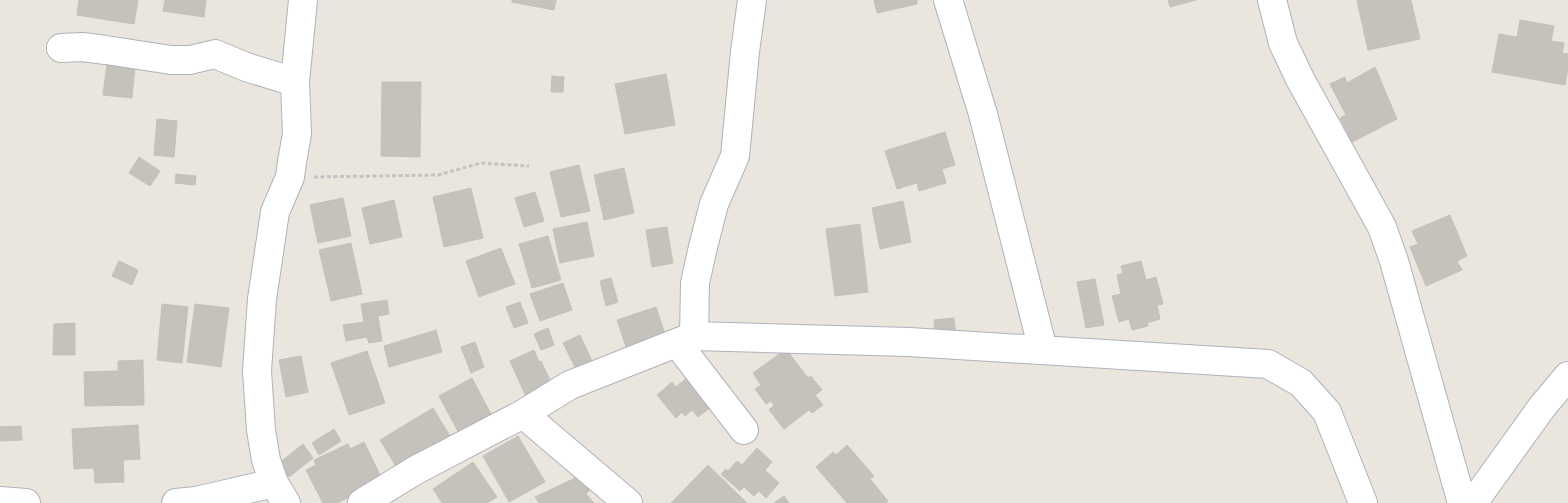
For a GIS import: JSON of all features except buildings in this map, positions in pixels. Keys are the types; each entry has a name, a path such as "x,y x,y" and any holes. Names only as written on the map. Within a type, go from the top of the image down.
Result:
{"street":[{"path":"176,503 280,493 266,460 261,430 257,371 262,299 275,212 284,195 290,177 298,134 295,82 303,0"},
{"path":"744,430 685,340 695,283 714,204 734,156 752,0"},
{"path":"948,0 983,114 1043,350"},
{"path":"1272,0 1283,43 1300,79 1382,227 1394,261 1462,503"},
{"path":"61,48 82,47 170,60 190,60 215,54 246,67 295,82"},
{"path":"362,503 416,470 523,414 570,386 685,340 862,340 1268,364 1301,383 1327,412 1363,503"},
{"path":"1473,503 1542,407 1568,376"},
{"path":"523,414 628,503"},
{"path":"0,501 26,503"}],"path":[{"path":"290,177 438,175 482,163 529,166"}]}
